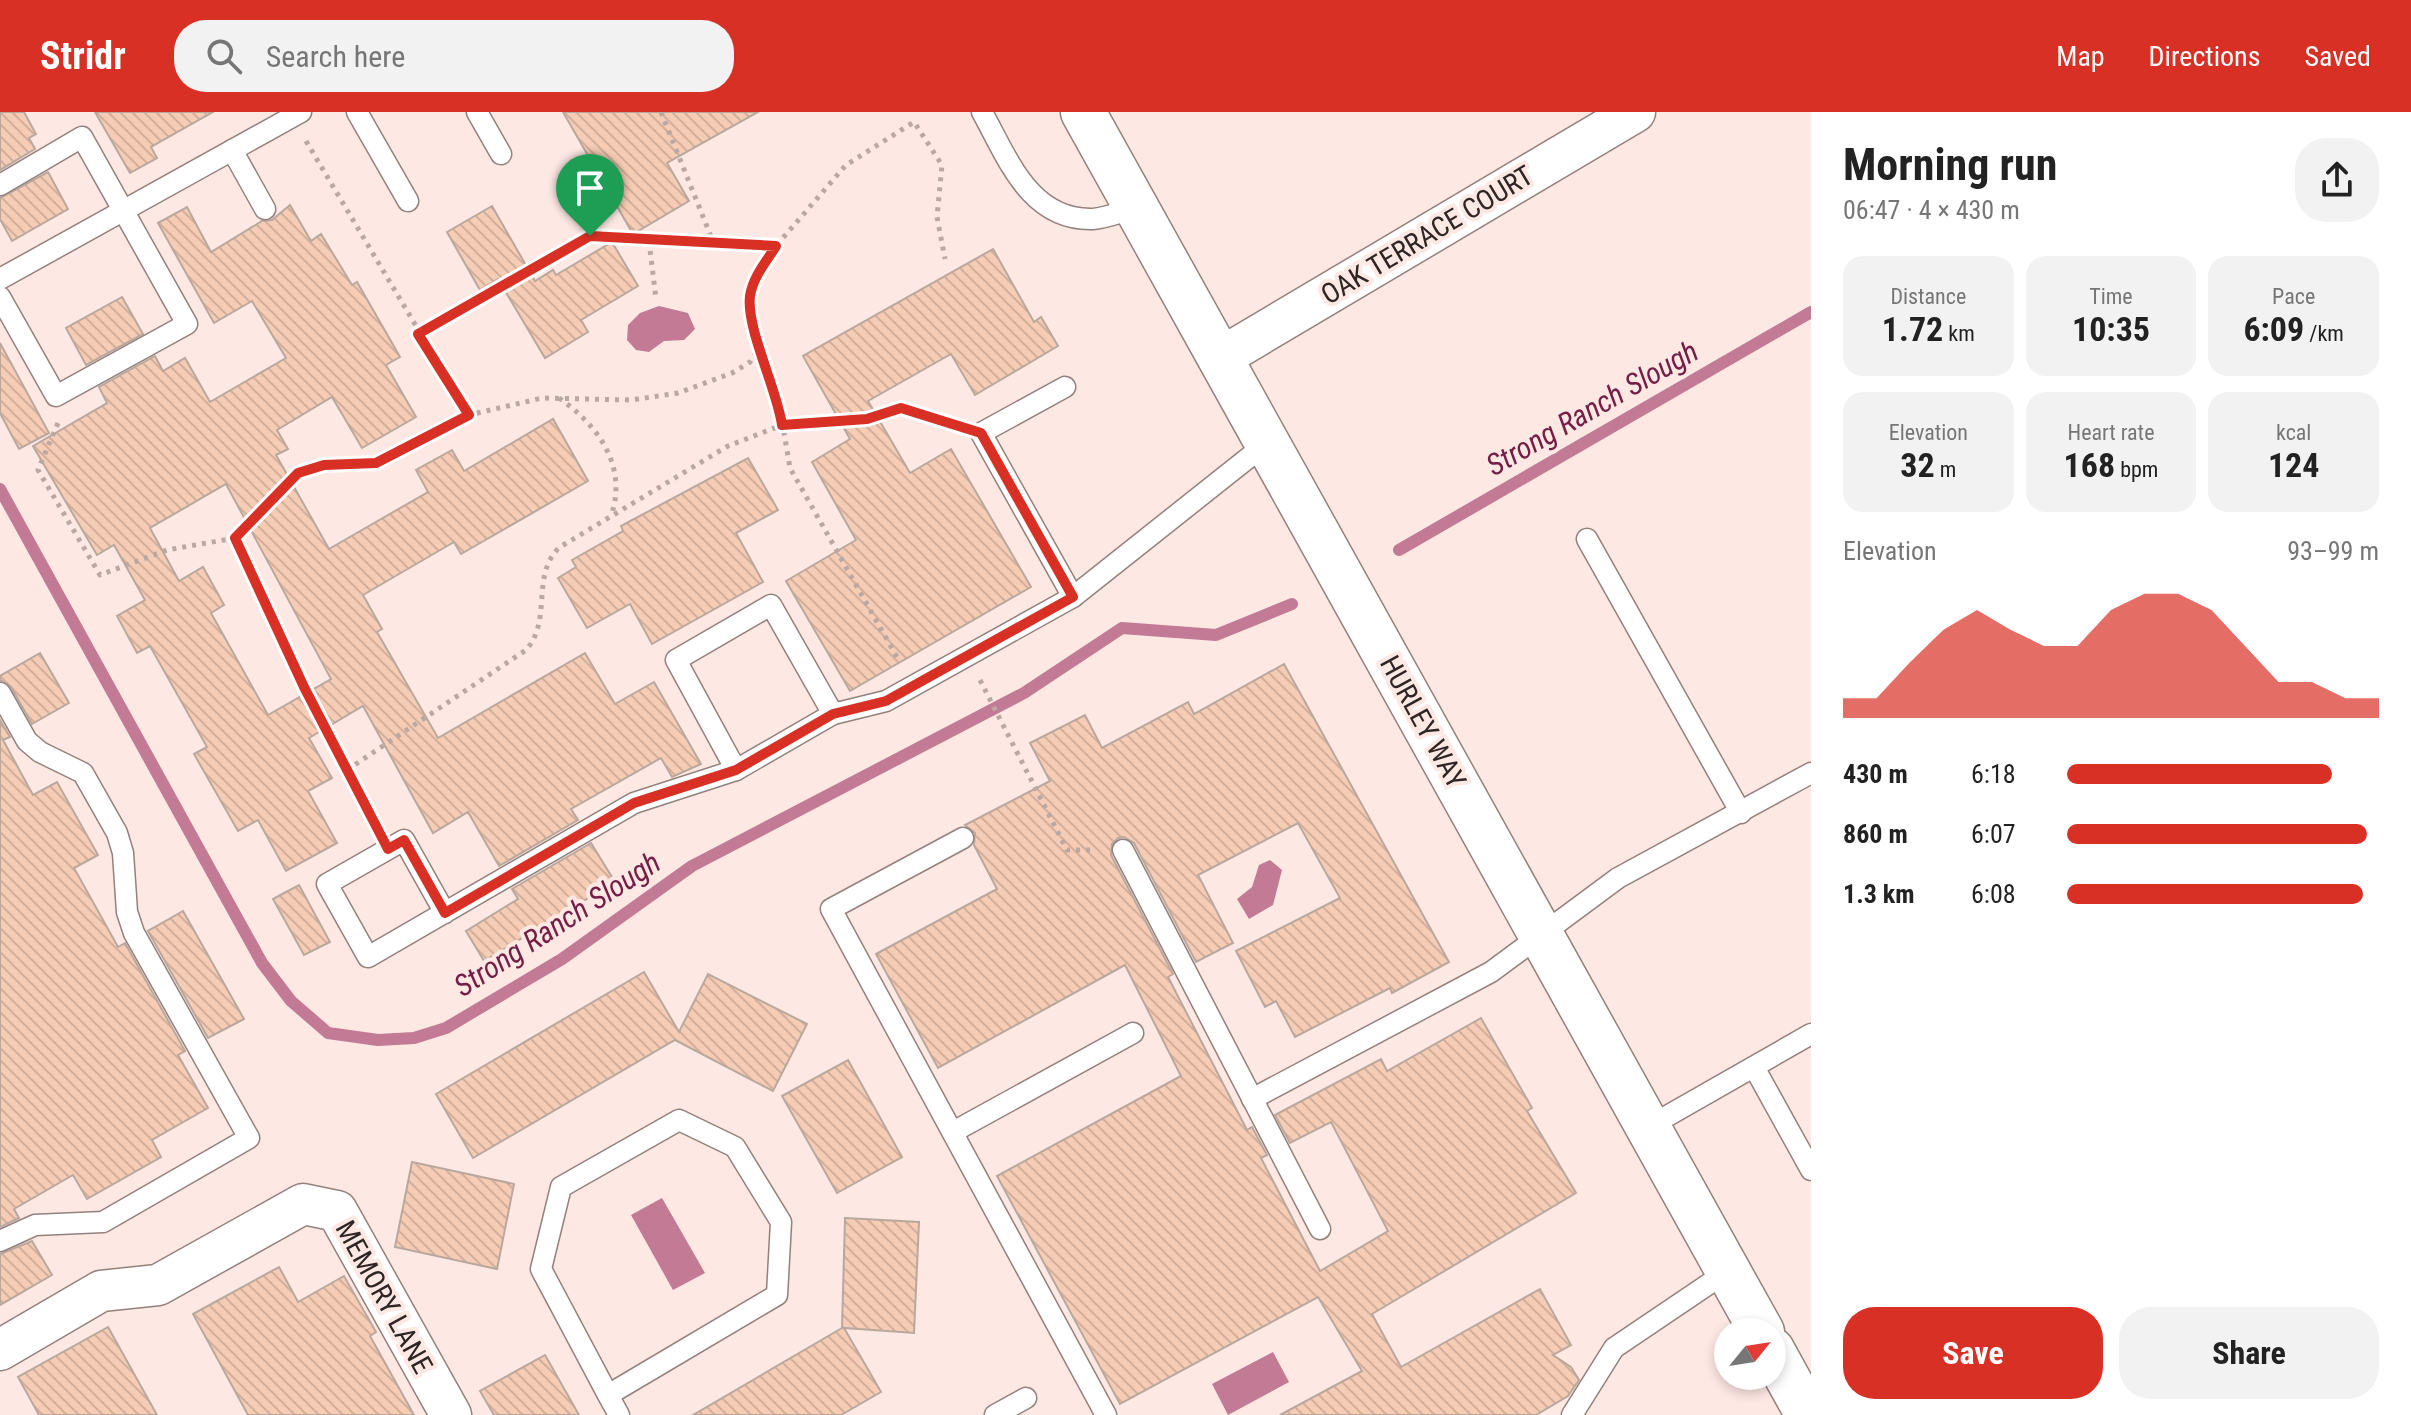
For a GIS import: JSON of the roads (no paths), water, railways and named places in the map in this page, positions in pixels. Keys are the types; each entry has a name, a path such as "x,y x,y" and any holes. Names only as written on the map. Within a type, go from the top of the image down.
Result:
{"street":[{"name":"HURLEY WAY","path":"1083,112 1754,1318"},
{"name":"OAK TERRACE COURT","path":"1220,358 1635,112"},
{"name":"MEMORY LANE","path":"0,1350 101,1291 158,1285 303,1204 337,1211 451,1415"},
{"path":"1786,1375 1808,1415"}],"lane":[{"path":"357,112 408,201"},
{"path":"477,112 501,154"},
{"path":"982,112 1020,180 1046,207 1060,214 1094,219 1136,208"},
{"path":"0,279 296,114"},
{"path":"0,185 82,137 187,324 56,396 0,297"},
{"path":"232,150 265,209"},
{"path":"1065,387 981,433 1073,597"},
{"path":"445,913 404,840 327,884 368,957 445,913 634,803 736,770 833,714 886,701 1073,597 1267,443"},
{"path":"1587,539 1741,813"},
{"path":"736,770 676,660 771,605 833,714"},
{"path":"0,693 27,741 40,752 83,773 117,833 123,853 127,912 134,933 249,1138 103,1222 35,1225 0,1241"},
{"path":"1252,1099 1491,972 1618,878 1811,773"},
{"path":"963,838 831,909 1106,1415"},
{"path":"1123,850 1320,1229"},
{"path":"953,1132 1133,1033"},
{"path":"1648,1127 1811,1034"},
{"path":"1754,1067 1811,1170"},
{"path":"608,1395 777,1295 781,1222 735,1147 679,1120 561,1187 541,1269 608,1395 619,1415"},
{"path":"1572,1415 1614,1348 1728,1271"},
{"path":"995,1415 1026,1398"}],"waterway":[{"name":"Strong Ranch Slough","path":"1399,550 1811,312"},
{"name":"Strong Ranch Slough","path":"0,489 262,963 291,1001 328,1033 378,1040 414,1038 446,1028 562,959 692,866 1024,693 1122,628 1216,635 1292,604"}]}
